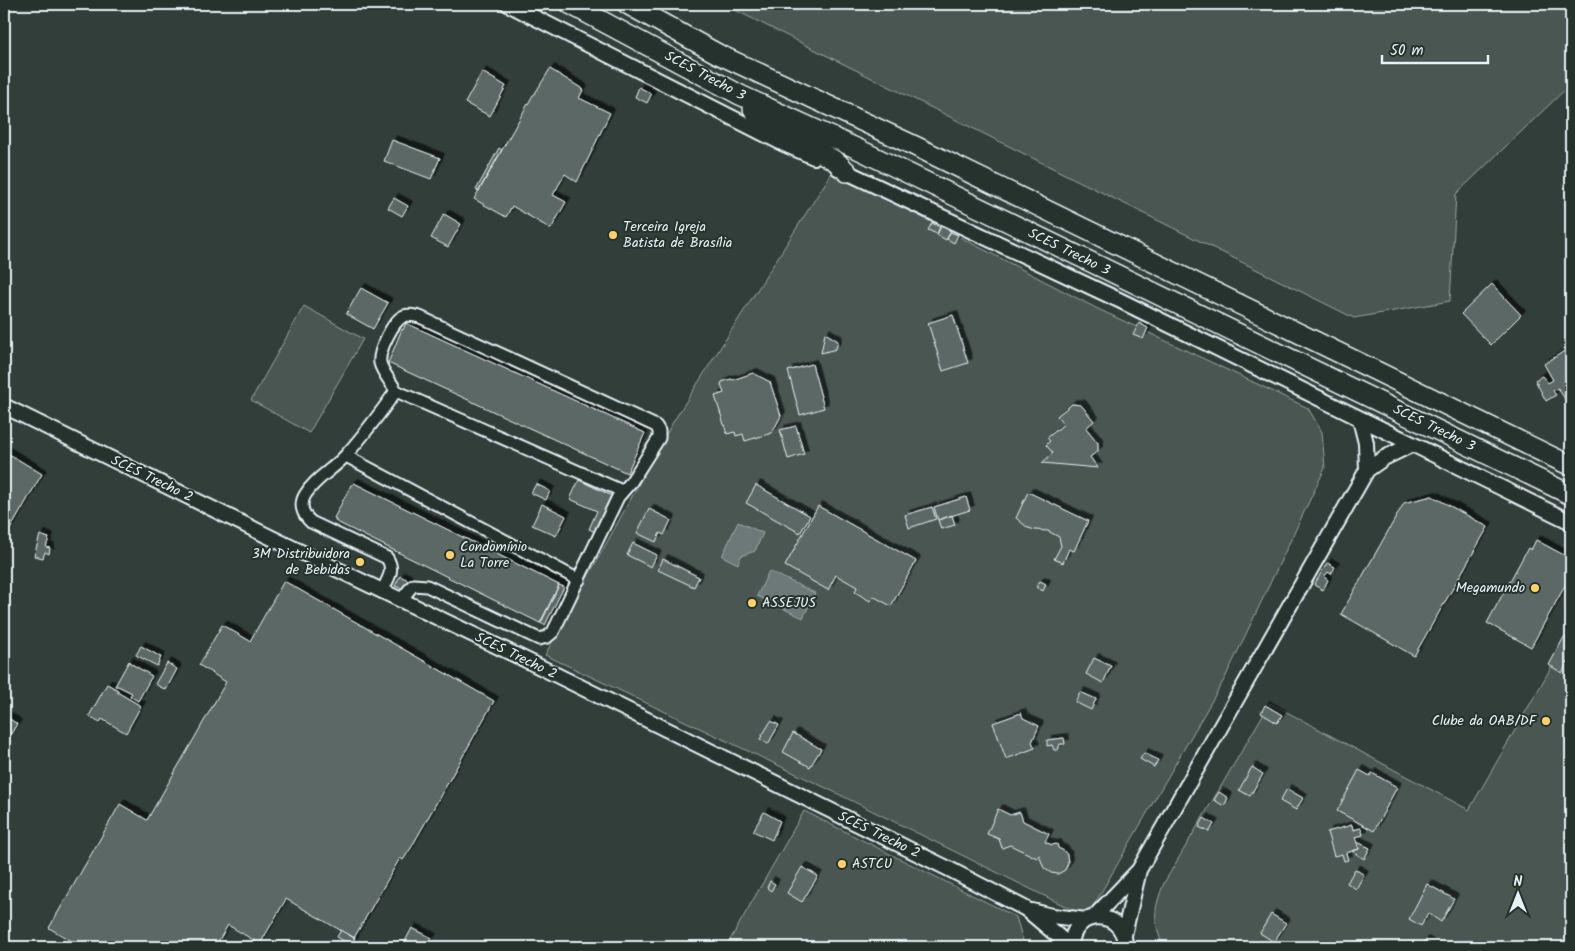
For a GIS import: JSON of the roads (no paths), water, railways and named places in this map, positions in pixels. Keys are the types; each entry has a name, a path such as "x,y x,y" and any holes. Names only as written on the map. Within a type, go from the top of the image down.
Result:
{"highway":[{"name":"SCES Trecho 3","path":"570,4 740,95 860,150 1571,495"},
{"name":"SCES Trecho 3","path":"627,4 718,54 915,146 1571,466"},
{"path":"740,95 761,118 837,162 847,172"}],"street":[{"path":"508,4 782,143 1121,301 1571,522"},
{"path":"401,600 413,585 427,586 539,639 548,637 553,632 622,491 631,482 658,438 659,431 656,426 414,315 405,315 398,320 382,347 380,356 380,365 396,391 622,491"},
{"path":"382,591 392,571 388,558 311,522 305,516 302,506 304,496 327,471 346,456 396,391"},
{"name":"SCES Trecho 2","path":"4,406 536,665 1026,909 1052,916 1090,919 1103,918 1112,921 1119,927 1124,940"},
{"path":"1360,419 1366,443 1367,470"},
{"path":"1071,947 1074,931 1090,919 1139,870 1367,470 1384,458 1411,444"},
{"path":"346,456 579,580"},
{"path":"1136,947 1124,940 1139,870"},
{"name":"SCES Trecho 2","path":"1026,909 1071,947"}],"place":[{"name":"Terceira Igreja Batista de Brasília","path":"613,235"},
{"name":"Condomínio La Torre","path":"450,555"},
{"name":"3M Distribuidora de Bebidas","path":"360,562"},
{"name":"Megamundo","path":"1535,588"},
{"name":"ASSEJUS","path":"752,603"},
{"name":"Clube da OAB/DF","path":"1546,721"},
{"name":"ASTCU","path":"842,864"}]}
